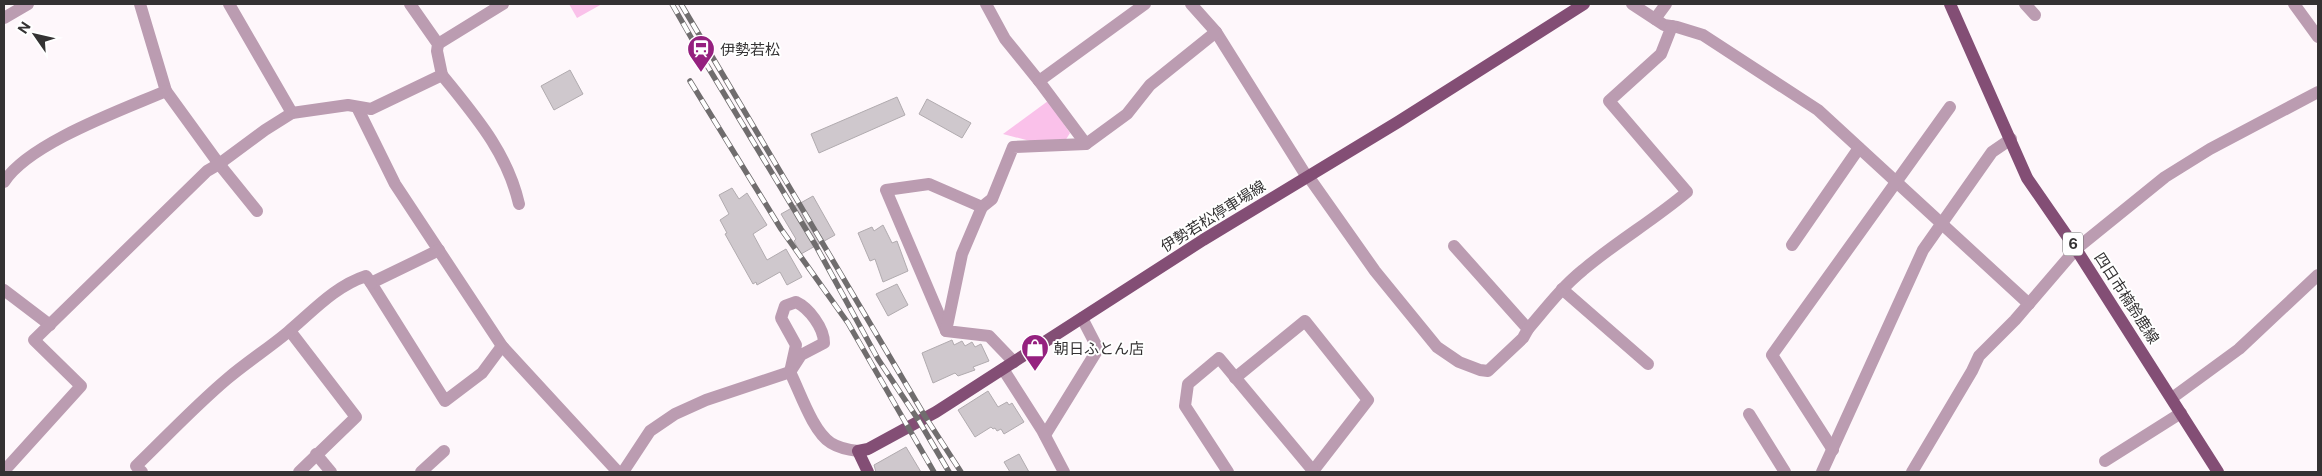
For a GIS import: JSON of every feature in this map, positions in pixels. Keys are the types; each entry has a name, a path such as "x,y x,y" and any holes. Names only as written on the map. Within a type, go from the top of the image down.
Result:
{"main road":[{"name":"伊勢若松停車場線","path":"858,451 868,449 897,434 1584,4"},
{"name":"四日市楠鈴鹿線","path":"1950,4 2028,178 2076,249 2218,472"},
{"path":"858,451 868,472"}],"street":[{"path":"4,18 28,4"},
{"path":"140,4 166,91 219,164 257,211"},
{"path":"229,4 292,113"},
{"path":"410,4 438,44"},
{"path":"503,4 438,44 436,51 442,75 487,130 515,187 519,204"},
{"path":"986,4 1005,39 1086,144"},
{"path":"1039,82 1145,4"},
{"path":"1190,4 1216,32 1308,176 1379,277 1437,347 1459,362 1488,371 1524,338 1528,329 1562,289 1583,270 1659,216 1687,192 1609,101 1661,54 1672,26"},
{"path":"1632,4 1664,25 1703,35 1818,110 2028,304"},
{"path":"1655,19 1666,4"},
{"path":"2025,4 2035,15"},
{"path":"2294,4 2318,37"},
{"path":"946,331 962,254 982,206 992,199 1013,147 1086,144 1127,114 1150,85 1216,32"},
{"path":"4,471 81,386 34,340 150,224 207,171 292,113 348,105 371,109 442,75"},
{"path":"4,182 10,173 23,162 60,138 166,91"},
{"path":"1912,472 1979,356 2076,249 2165,177 2210,149 2318,92"},
{"path":"357,107 395,184 502,346 618,472"},
{"path":"1833,450 1772,356 1950,107"},
{"path":"1822,472 1923,250 1992,152 2011,139"},
{"path":"1792,245 1858,148"},
{"path":"946,331 886,190 930,184 982,206"},
{"path":"1454,246 1528,329"},
{"path":"371,283 439,250"},
{"path":"2172,398 2239,348 2318,275"},
{"path":"142,472 136,466 168,432 228,378 290,331 324,300 357,279 366,276 445,401 482,373 502,346"},
{"path":"1562,289 1648,364"},
{"path":"4,290 50,325"},
{"path":"623,472 650,431 675,414 706,400 790,372 801,354 824,343 824,335 804,306 796,302 785,306 781,318 796,345 790,372 820,433 831,443 845,449 858,451"},
{"path":"1045,435 1098,349 1082,318"},
{"path":"1228,472 1185,406 1188,384 1218,358 1314,471 1368,400 1304,321 1235,378"},
{"path":"290,331 356,417 299,472"},
{"path":"946,331 989,336 1009,365 1064,472"},
{"path":"2105,461 2181,413"},
{"path":"1749,414 1785,472"},
{"path":"421,472 444,451"},
{"path":"316,454 331,472"}],"shaded area":[{"path":"569,4 602,4 577,18"},
{"path":"1048,101 1070,133 1065,141 1030,141 1003,134"}],"building":[{"path":"570,70 583,94 554,110 541,86"},
{"path":"897,97 905,115 819,153 811,134"},
{"path":"927,99 971,123 962,138 919,114"},
{"path":"732,188 739,199 747,193 767,225 753,234 767,260 786,249 802,277 787,285 780,272 757,285 756,282 753,284 725,234 727,233 720,220 729,214 719,195"},
{"path":"813,196 835,235 801,254 794,241 796,239 781,214"},
{"path":"883,225 892,243 897,241 908,271 883,282 875,259 870,261 858,233 872,227 874,231"},
{"path":"897,284 908,305 888,316 876,294"},
{"path":"952,340 954,345 962,341 965,346 972,342 975,347 981,344 989,361 973,367 975,370 958,376 955,373 933,383 922,353"},
{"path":"988,391 998,407 1007,402 1009,405 1012,403 1024,422 1004,434 1001,429 997,431 991,427 975,437 958,410"},
{"path":"906,447 921,472 876,472 874,465"},
{"path":"1019,454 1029,472 1010,472 1004,462"}],"railway":[{"path":"672,4 816,246 878,359 919,421 949,472"},
{"path":"681,4 926,418 961,472"},
{"path":"690,81 781,229 848,323 934,472"}],"place":[{"name":"伊勢若松","path":"701,73"},
{"name":"朝日ふとん店","path":"1035,372"}]}
